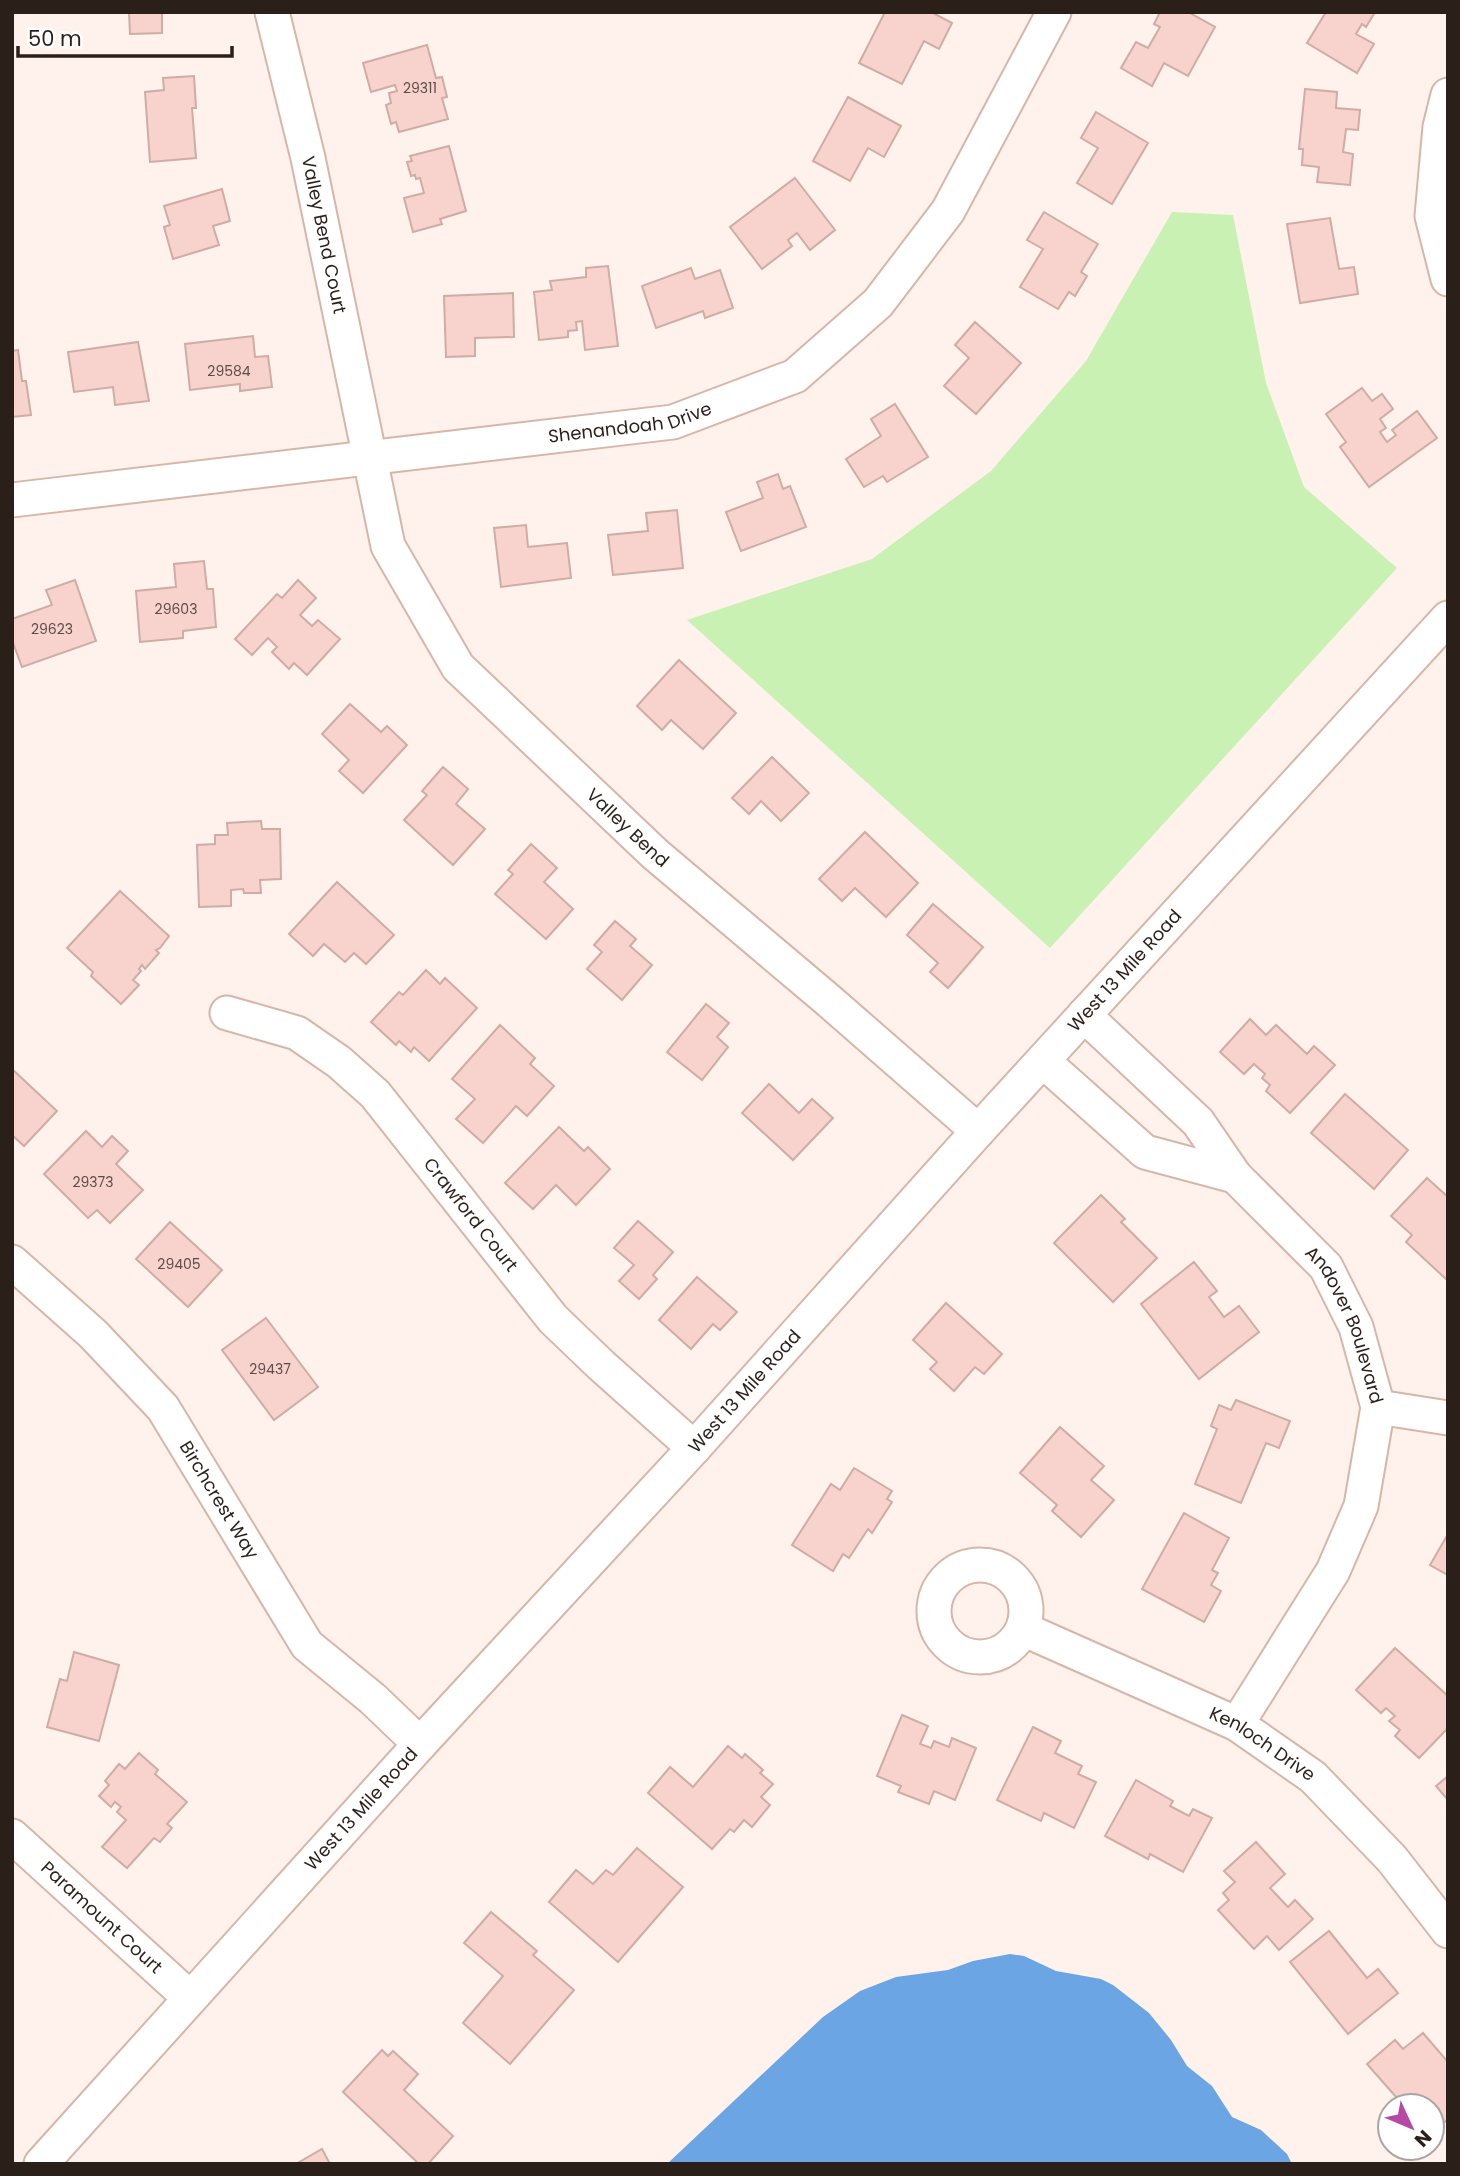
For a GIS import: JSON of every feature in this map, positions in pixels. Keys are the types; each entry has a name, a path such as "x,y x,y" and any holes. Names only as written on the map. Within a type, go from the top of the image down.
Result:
{"street":[{"name":"Valley Bend Court","path":"272,12 308,158 371,459"},
{"name":"Shenandoah Drive","path":"12,500 673,422 795,376 878,303 948,211 1054,12"},
{"path":"1448,95 1440,127 1432,216 1448,279"},
{"name":"Valley Bend","path":"371,459 388,546 458,667 655,854 978,1131"},
{"name":"West 13 Mile Road","path":"41,2164 420,1744 694,1448 978,1131 1448,618"},
{"name":"Crawford Court","path":"227,1013 298,1033 339,1062 375,1094 553,1319 694,1448"},
{"name":"Andover Boulevard","path":"1084,1015 1198,1122 1235,1175 1326,1267 1356,1327 1378,1407 1362,1506 1333,1572 1237,1724"},
{"path":"1043,1061 1145,1152 1235,1175"},
{"name":"Birchcrest Way","path":"12,1262 93,1335 163,1408 307,1645 373,1699 420,1744"},
{"path":"1378,1407 1448,1418"},
{"name":"Kenloch Drive","path":"1023,1629 1237,1724 1313,1777 1392,1859 1448,1931"},
{"name":"Paramount Court","path":"12,1836 190,1998"}],"green space":[{"path":"1172,212 1233,215 1266,383 1304,487 1397,568 1050,948 687,620 872,559 991,471 1086,361"}],"water":[{"path":"1010,1954 1024,1956 1056,1971 1101,1979 1113,1985 1149,2013 1171,2040 1187,2066 1212,2086 1232,2117 1261,2130 1287,2154 1292,2164 667,2164 823,2017 860,1991 896,1977 948,1970 973,1961"}],"building":[{"path":"129,12 174,12 162,13 162,33 130,34"},
{"path":"885,12 931,12 952,23 939,49 924,41 902,84 859,63"},
{"path":"1160,12 1188,12 1215,27 1188,76 1164,63 1152,86 1121,68 1136,42 1148,48 1160,27 1154,24"},
{"path":"1326,12 1375,12 1366,27 1362,24 1356,34 1374,44 1357,73 1307,43"},
{"path":"427,45 436,78 442,77 447,97 442,98 448,119 399,132 396,122 391,124 386,105 391,103 389,93 397,91 395,85 371,92 363,63"},
{"path":"194,76 196,108 192,108 196,158 150,162 145,92 164,90 163,78"},
{"path":"1305,89 1337,92 1336,108 1360,110 1358,130 1346,129 1343,152 1353,154 1350,185 1317,182 1319,167 1302,165 1303,149 1299,149"},
{"path":"848,97 901,126 884,157 868,148 850,181 813,161"},
{"path":"1096,112 1148,143 1112,204 1077,183 1098,148 1081,138"},
{"path":"449,146 466,211 440,219 442,224 413,232 404,198 424,193 420,178 411,176 407,162 412,161 410,156"},
{"path":"795,178 835,230 810,250 797,233 788,240 792,246 762,269 730,227"},
{"path":"222,189 230,221 213,226 219,245 173,259 164,227 170,225 164,206"},
{"path":"1044,212 1098,244 1081,272 1087,276 1075,296 1069,292 1058,309 1020,287 1043,249 1027,240"},
{"path":"1330,218 1339,269 1354,267 1358,294 1300,303 1287,224"},
{"path":"608,266 618,346 585,350 582,321 576,322 577,330 568,331 568,337 539,340 534,292 552,290 550,281 586,277 586,268"},
{"path":"691,268 695,279 720,270 733,308 705,318 703,311 656,328 642,286"},
{"path":"513,293 514,337 475,338 475,356 446,357 444,296"},
{"path":"975,322 1021,363 976,414 944,386 969,358 955,345"},
{"path":"253,336 255,357 268,356 272,387 240,391 240,384 190,390 185,344"},
{"path":"138,342 149,401 115,405 113,387 74,392 68,352"},
{"path":"18,350 22,381 26,381 31,415 12,417 12,351"},
{"path":"1362,388 1372,401 1382,394 1393,409 1380,419 1386,428 1380,432 1387,442 1396,435 1392,430 1417,411 1437,438 1369,487 1340,447 1346,442 1326,414"},
{"path":"895,404 928,457 887,482 883,476 864,487 846,459 881,436 871,419"},
{"path":"778,474 783,489 790,486 806,527 741,551 726,512 763,498 757,482"},
{"path":"677,510 683,568 613,575 608,535 648,531 646,513"},
{"path":"526,525 528,547 567,543 571,578 501,587 494,528"},
{"path":"204,561 207,589 213,589 216,627 183,631 183,638 140,642 136,591 176,587 174,564"},
{"path":"75,580 96,641 22,667 12,640 12,619 52,605 46,590"},
{"path":"298,580 316,598 300,615 312,626 318,620 340,639 307,675 294,663 289,669 272,652 277,647 268,638 252,655 235,639 277,594 282,598"},
{"path":"679,660 736,713 703,749 671,720 662,730 637,706"},
{"path":"350,704 381,732 387,726 407,745 363,793 339,771 349,760 322,734"},
{"path":"772,757 809,793 781,821 761,801 749,814 732,798"},
{"path":"443,767 468,789 456,804 485,829 453,865 404,820 427,795 422,791"},
{"path":"261,821 262,829 280,829 281,879 260,880 261,893 244,893 243,889 231,890 231,906 199,907 197,845 215,844 215,835 228,835 227,823"},
{"path":"865,832 918,883 886,917 855,888 842,901 819,879"},
{"path":"531,844 557,868 544,882 573,909 546,939 495,894 513,874 508,870"},
{"path":"337,882 394,935 366,964 354,953 345,962 324,944 313,956 289,934"},
{"path":"120,891 169,936 156,950 159,953 145,969 142,965 139,969 141,971 133,980 139,985 121,1004 91,976 93,972 67,948"},
{"path":"933,904 983,947 948,988 930,972 938,963 907,935"},
{"path":"615,921 636,939 630,946 652,965 622,1000 587,969 602,952 594,945"},
{"path":"426,970 440,984 445,978 477,1008 429,1061 414,1047 411,1052 399,1041 396,1045 371,1022 399,992 403,995"},
{"path":"706,1004 729,1023 717,1037 728,1047 702,1080 667,1052"},
{"path":"1250,1019 1266,1035 1276,1025 1307,1054 1314,1046 1335,1065 1290,1113 1266,1091 1270,1085 1262,1078 1265,1074 1254,1064 1244,1074 1220,1052"},
{"path":"500,1025 535,1058 530,1064 554,1086 527,1116 516,1106 483,1143 456,1119 475,1099 452,1079"},
{"path":"12,1069 57,1111 24,1146 12,1135"},
{"path":"769,1084 799,1113 812,1099 833,1118 793,1160 742,1113"},
{"path":"1345,1094 1408,1150 1374,1189 1311,1133"},
{"path":"559,1127 584,1151 588,1147 610,1169 576,1205 556,1185 533,1209 505,1183"},
{"path":"86,1131 102,1147 112,1136 128,1151 116,1164 143,1190 110,1223 97,1210 88,1218 44,1174"},
{"path":"1427,1178 1448,1197 1447,1280 1406,1242 1412,1235 1391,1216"},
{"path":"1101,1195 1125,1219 1121,1222 1157,1258 1113,1302 1054,1243"},
{"path":"638,1221 673,1252 653,1275 657,1279 639,1299 619,1281 634,1265 614,1248"},
{"path":"170,1222 222,1270 188,1307 136,1259"},
{"path":"1194,1262 1217,1291 1209,1297 1224,1317 1239,1306 1259,1332 1199,1379 1141,1304"},
{"path":"697,1277 737,1312 720,1330 713,1324 691,1349 659,1320"},
{"path":"946,1303 1002,1354 984,1374 975,1367 954,1391 930,1369 937,1362 913,1340"},
{"path":"266,1318 318,1387 274,1420 222,1350"},
{"path":"1236,1400 1290,1421 1279,1448 1266,1443 1241,1503 1195,1484 1217,1429 1211,1426 1219,1405 1231,1410"},
{"path":"1060,1427 1104,1466 1091,1480 1114,1500 1081,1537 1052,1511 1057,1505 1020,1473"},
{"path":"854,1468 892,1491 887,1499 892,1502 872,1533 868,1529 849,1558 843,1554 833,1571 792,1545 831,1484 840,1490"},
{"path":"1184,1513 1229,1538 1212,1570 1218,1573 1211,1585 1221,1591 1204,1622 1142,1589"},
{"path":"1448,1534 1448,1575 1430,1565"},
{"path":"1395,1648 1448,1696 1448,1728 1419,1758 1395,1736 1400,1730 1389,1721 1395,1716 1386,1708 1381,1713 1356,1690"},
{"path":"74,1652 119,1665 99,1741 47,1727 60,1679 67,1681"},
{"path":"902,1715 928,1726 920,1744 931,1748 934,1741 949,1747 952,1738 976,1748 955,1800 934,1791 929,1804 898,1792 901,1786 877,1776"},
{"path":"1033,1727 1061,1741 1055,1753 1082,1766 1078,1774 1096,1782 1074,1828 1044,1813 1041,1821 997,1800"},
{"path":"728,1746 742,1758 745,1754 763,1770 760,1773 773,1784 761,1797 770,1805 752,1827 744,1820 734,1832 730,1829 712,1849 648,1793 670,1767 693,1787"},
{"path":"139,1753 158,1770 155,1774 187,1802 167,1824 172,1828 160,1842 154,1838 127,1868 102,1847 126,1820 117,1812 121,1807 115,1802 111,1807 99,1796 109,1785 105,1781 119,1764 125,1769"},
{"path":"1448,1776 1448,1800 1436,1786"},
{"path":"1136,1780 1173,1801 1170,1806 1189,1816 1193,1809 1212,1818 1183,1872 1150,1854 1148,1859 1105,1836"},
{"path":"1256,1842 1285,1874 1270,1888 1288,1907 1295,1900 1313,1919 1279,1950 1267,1936 1254,1949 1218,1910 1229,1900 1223,1893 1235,1882 1224,1871"},
{"path":"637,1848 683,1887 618,1962 549,1902 576,1870 593,1884 606,1870 613,1875"},
{"path":"491,1912 537,1951 533,1955 574,1990 510,2064 463,2023 503,1976 464,1943"},
{"path":"1329,1931 1367,1978 1378,1969 1398,1993 1348,2034 1290,1962"},
{"path":"1423,2033 1448,2062 1446,2121 1446,2092 1392,2092 1367,2064 1395,2040 1403,2049"},
{"path":"382,2050 388,2056 393,2051 418,2074 404,2090 453,2136 428,2164 419,2164 343,2092"},
{"path":"322,2149 330,2164 296,2164"}]}
